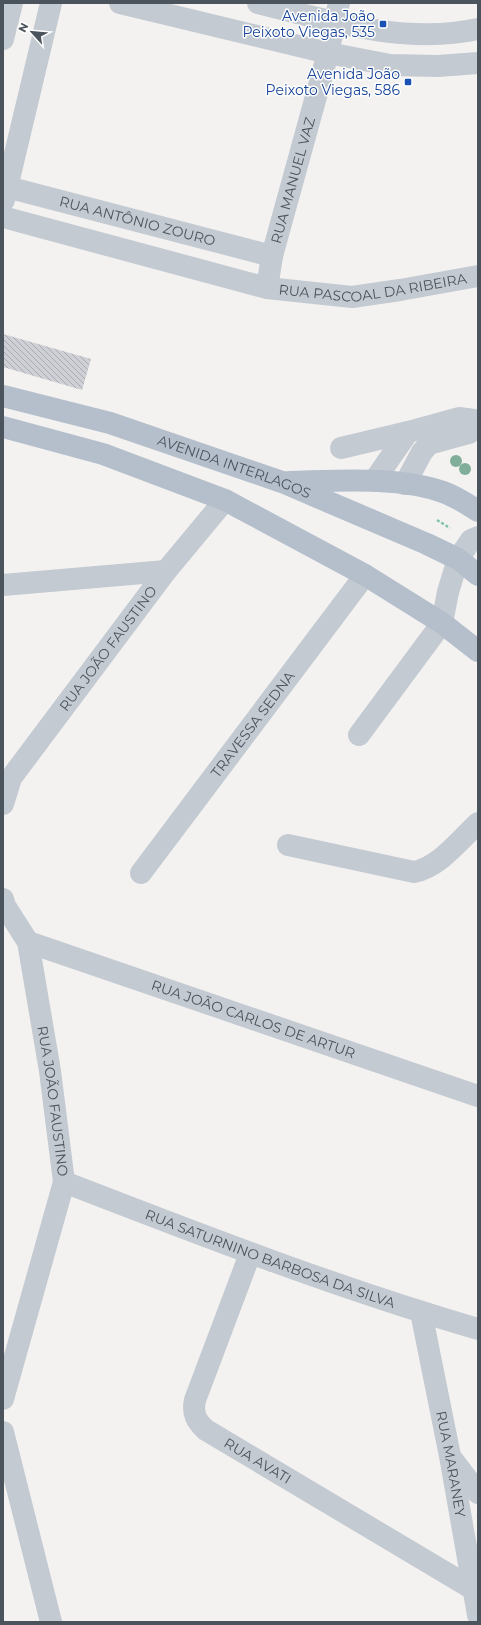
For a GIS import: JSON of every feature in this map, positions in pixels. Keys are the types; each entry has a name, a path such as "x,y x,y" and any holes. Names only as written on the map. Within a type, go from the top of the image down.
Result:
{"main road":[{"name":"AVENIDA INTERLAGOS","path":"3,396 110,423 282,482 427,544 458,559 478,575"},
{"path":"3,427 103,454 225,500 365,575 442,623 478,651"},
{"path":"282,482 374,481 405,484 443,492 478,511"}],"street":[{"path":"3,39 12,3"},
{"path":"4,192 51,3"},
{"path":"120,3 328,53 390,65 438,66 478,63"},
{"path":"258,3 337,13 380,31 418,35 478,29"},
{"name":"RUA MANUEL VAZ","path":"267,288 272,256 328,53 337,13"},
{"name":"RUA ANTÔNIO ZOURO","path":"4,192 272,256"},
{"path":"3,217 267,288"},
{"name":"RUA PASCOAL DA RIBEIRA","path":"267,288 352,296 400,290 478,276"},
{"path":"341,448 459,418 475,428"},
{"path":"405,484 422,452 429,444 475,428"},
{"path":"374,481 408,432"},
{"name":"RUA JOÃO FAUSTINO","path":"3,804 7,777 166,571 225,500"},
{"path":"359,735 442,623 448,592 458,559 471,540 478,537"},
{"path":"3,585 166,571"},
{"name":"TRAVESSA SEDNA","path":"141,873 365,575"},
{"path":"288,845 414,872 424,870 434,864 478,824"},
{"name":"RUA JOÃO FAUSTINO","path":"3,899 5,906 28,942 50,1071 64,1182 3,1399"},
{"name":"RUA JOÃO CARLOS DE ARTUR","path":"28,942 478,1096"},
{"name":"RUA SATURNINO BARBOSA DA SILVA","path":"64,1182 250,1254 421,1312 478,1329"},
{"name":"RUA AVATI","path":"250,1254 195,1400 194,1413 199,1424 206,1430 473,1589"},
{"name":"RUA MARANEY","path":"421,1312 450,1456 478,1615"},
{"path":"3,1432 51,1622"},
{"path":"450,1456 478,1493"}],"building":[{"path":"3,334 91,359 82,390 3,367"}],"place":[{"name":"Avenida João Peixoto Viegas, 535","path":"383,24"},
{"name":"Avenida João Peixoto Viegas, 586","path":"408,82"}]}
